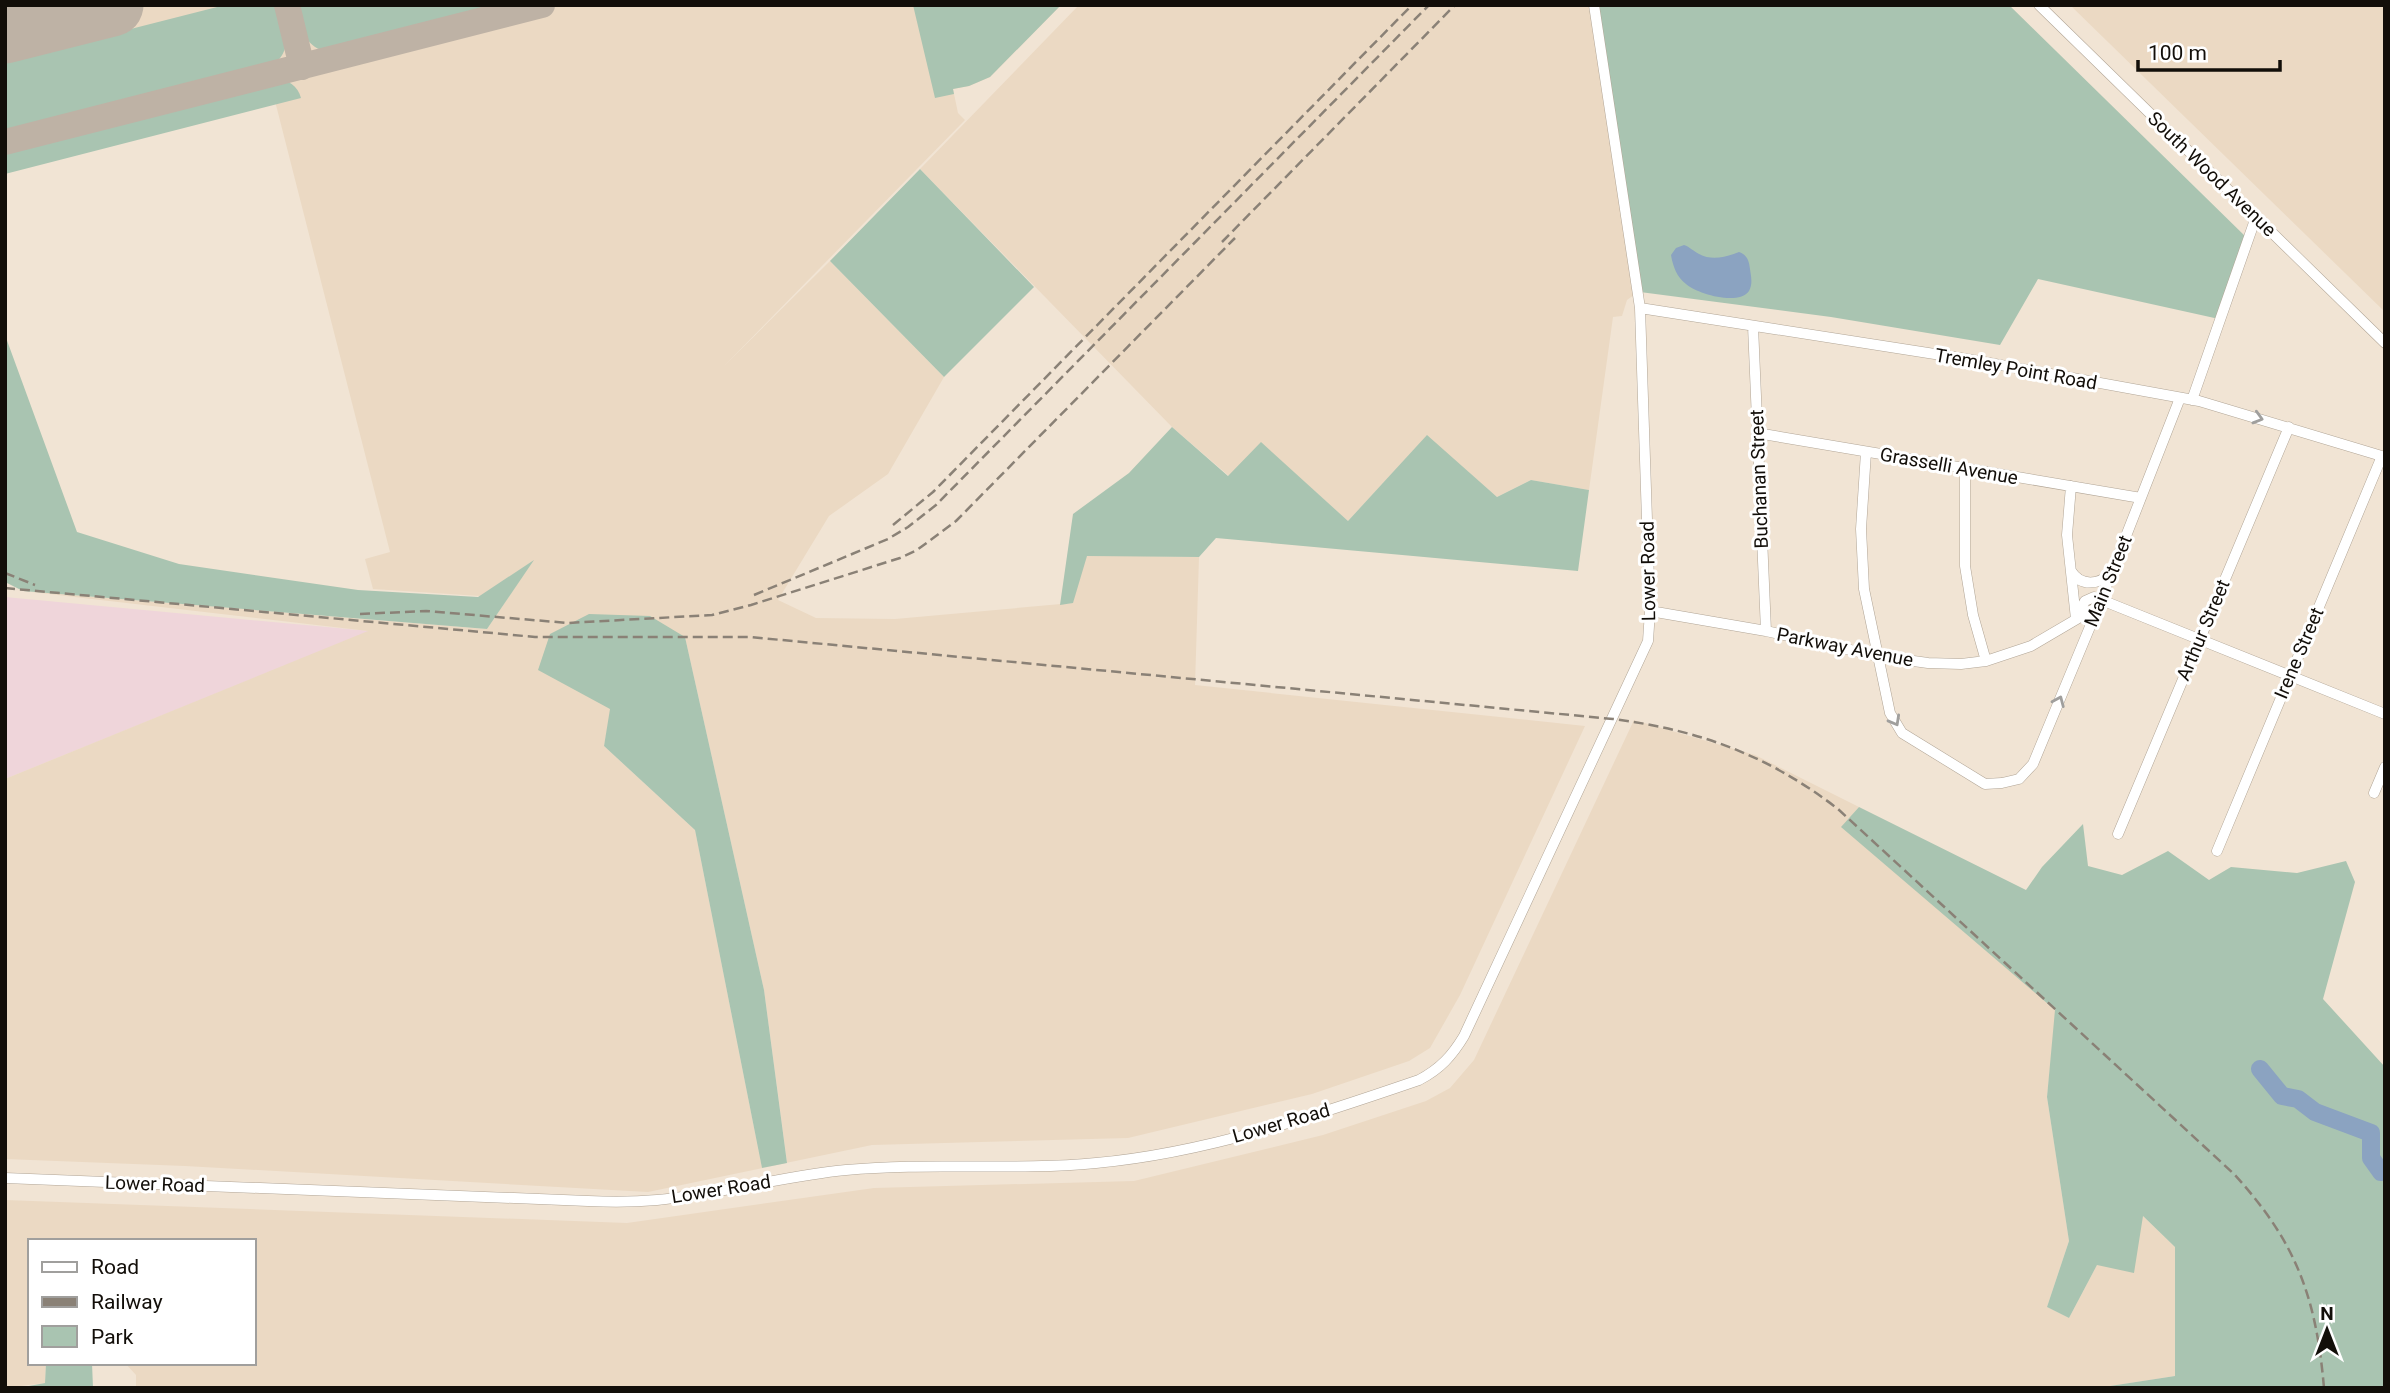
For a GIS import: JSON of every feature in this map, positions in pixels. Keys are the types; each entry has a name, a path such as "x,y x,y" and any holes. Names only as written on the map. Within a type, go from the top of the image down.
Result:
{"street":[{"name":"Lower Road","path":"5,1178 588,1201 659,1199 814,1174 872,1168 1061,1165 1124,1160 1187,1149 1277,1125 1419,1080 1433,1073 1446,1062 1464,1036 1648,640 1650,611 1640,307 1594,5"},
{"name":"South Wood Avenue","path":"2039,5 2385,343"},
{"path":"2192,400 2256,217"},
{"name":"Tremley Point Road","path":"1640,307 1973,360 2192,400 2383,457"},
{"name":"Buchanan Street","path":"1753,327 1766,631"},
{"name":"Main Street","path":"1877,656 1890,713 1902,733 1985,784 2019,779 2033,764 2112,573 2180,398"},
{"name":"Arthur Street","path":"2118,834 2289,427"},
{"name":"Grasselli Avenue","path":"1757,433 2141,498"},
{"path":"1866,452 1861,529 1863,577 1877,656"},
{"name":"Irene Street","path":"2217,851 2383,457"},
{"path":"1965,468 1965,566 1973,615 1986,662"},
{"path":"2071,486 2067,535 2076,620"},
{"path":"2070,569 2076,578 2093,583 2105,580 2112,573"},
{"path":"2100,602 2385,714"},
{"name":"Parkway Avenue","path":"1650,611 1766,631 1877,656 1928,663 1986,662 2031,646 2076,620 2100,602"},
{"path":"2374,793 2385,767"}],"shaded area":[{"path":"5,5 1061,5 990,77 953,89 958,113 965,120 724,366 830,261 944,377 888,474 829,516 778,600 816,618 895,619 1072,603 1086,555 1199,557 1195,685 1585,726 1460,995 1430,1048 1409,1061 1312,1094 1128,1138 872,1145 648,1192 185,1166 5,1159 5,779 368,631 23,591 487,629 532,562 480,596 373,589 365,559 390,552 275,101 5,170","holes":["685,637 764,990 787,1162 762,1168 695,830 604,746 611,709"]},
{"path":"1079,5 1592,5 1638,292 1627,300 1622,316 1613,317 1589,490 1531,480 1497,497 1427,436 1348,521 1261,443 1229,476 1172,427 920,169"},
{"path":"2070,5 2385,5 2385,312"},
{"path":"5,597 370,631 5,779"},
{"path":"1634,720 1755,755 1859,807 1842,827 2056,1010 2047,1097 2069,1241 2047,1307 2069,1318 2097,1265 2142,1215 2175,1247 2175,1376 2097,1388 136,1388 136,1375 127,1365 256,1365 256,1239 28,1239 28,1365 46,1365 45,1383 5,1388 5,1200 627,1223 874,1188 1134,1181 1323,1135 1426,1101 1450,1088 1474,1060"}],"green space":[{"path":"225,5 278,5 286,42 282,56 276,63 5,132 5,61"},
{"path":"296,5 509,5 326,51 312,45 304,34"},
{"path":"913,5 1061,5 990,77 953,89 954,94 935,98"},
{"path":"1592,5 2009,5 2247,238 2219,319 2038,279 2000,345 1831,317 1640,292"},
{"path":"273,79 291,83 301,98 5,174 5,148"},
{"path":"920,169 1034,287 944,377 830,261"},
{"path":"5,335 77,532 179,564 358,590 478,597 534,560 487,629 23,591 5,582"},
{"path":"1172,427 1228,476 1261,442 1348,521 1427,435 1497,497 1531,480 1589,490 1578,571 1216,538 1199,557 1087,556 1073,603 1060,605 1073,514 1129,473"},
{"path":"589,614 650,616 685,637 764,990 787,1163 762,1168 695,830 604,746 610,709 538,670 550,634"},
{"path":"1859,807 2026,890 2042,867 2083,824 2088,866 2122,875 2168,851 2209,880 2231,867 2297,873 2346,861 2355,882 2323,999 2385,1067 2385,1388 2097,1388 2175,1376 2175,1247 2143,1216 2134,1273 2097,1265 2069,1318 2047,1307 2069,1241 2047,1097 2055,1010 1841,827"},
{"path":"46,1365 92,1365 93,1388 18,1388 45,1383"}],"water":[{"path":"1684,245 1699,254 1714,258 1739,252 1744,255 1751,274 1749,291 1736,298 1728,298 1708,295 1691,288 1680,278 1671,255 1676,248"}],"waterway":[{"path":"2260,1069 2282,1096 2298,1099 2315,1112 2371,1133 2371,1158 2381,1172 2385,1171"}],"taxiway":[{"path":"287,5 302,67"},
{"path":"5,142 542,5"}],"runway":[{"path":"5,32 112,5"}],"railway":[{"path":"893,525 933,492 1412,5"},
{"path":"754,595 888,539 936,505 1429,5"},
{"path":"1222,242 1455,5"},
{"path":"360,614 426,611 568,623 712,615 900,558 917,550 956,521 1235,238"},
{"path":"5,573 35,585"},
{"path":"5,588 535,637 750,637 1613,719 1704,738 1759,760 1812,790 1838,809 2234,1174 2273,1223 2299,1272 2315,1325 2324,1388"}]}
